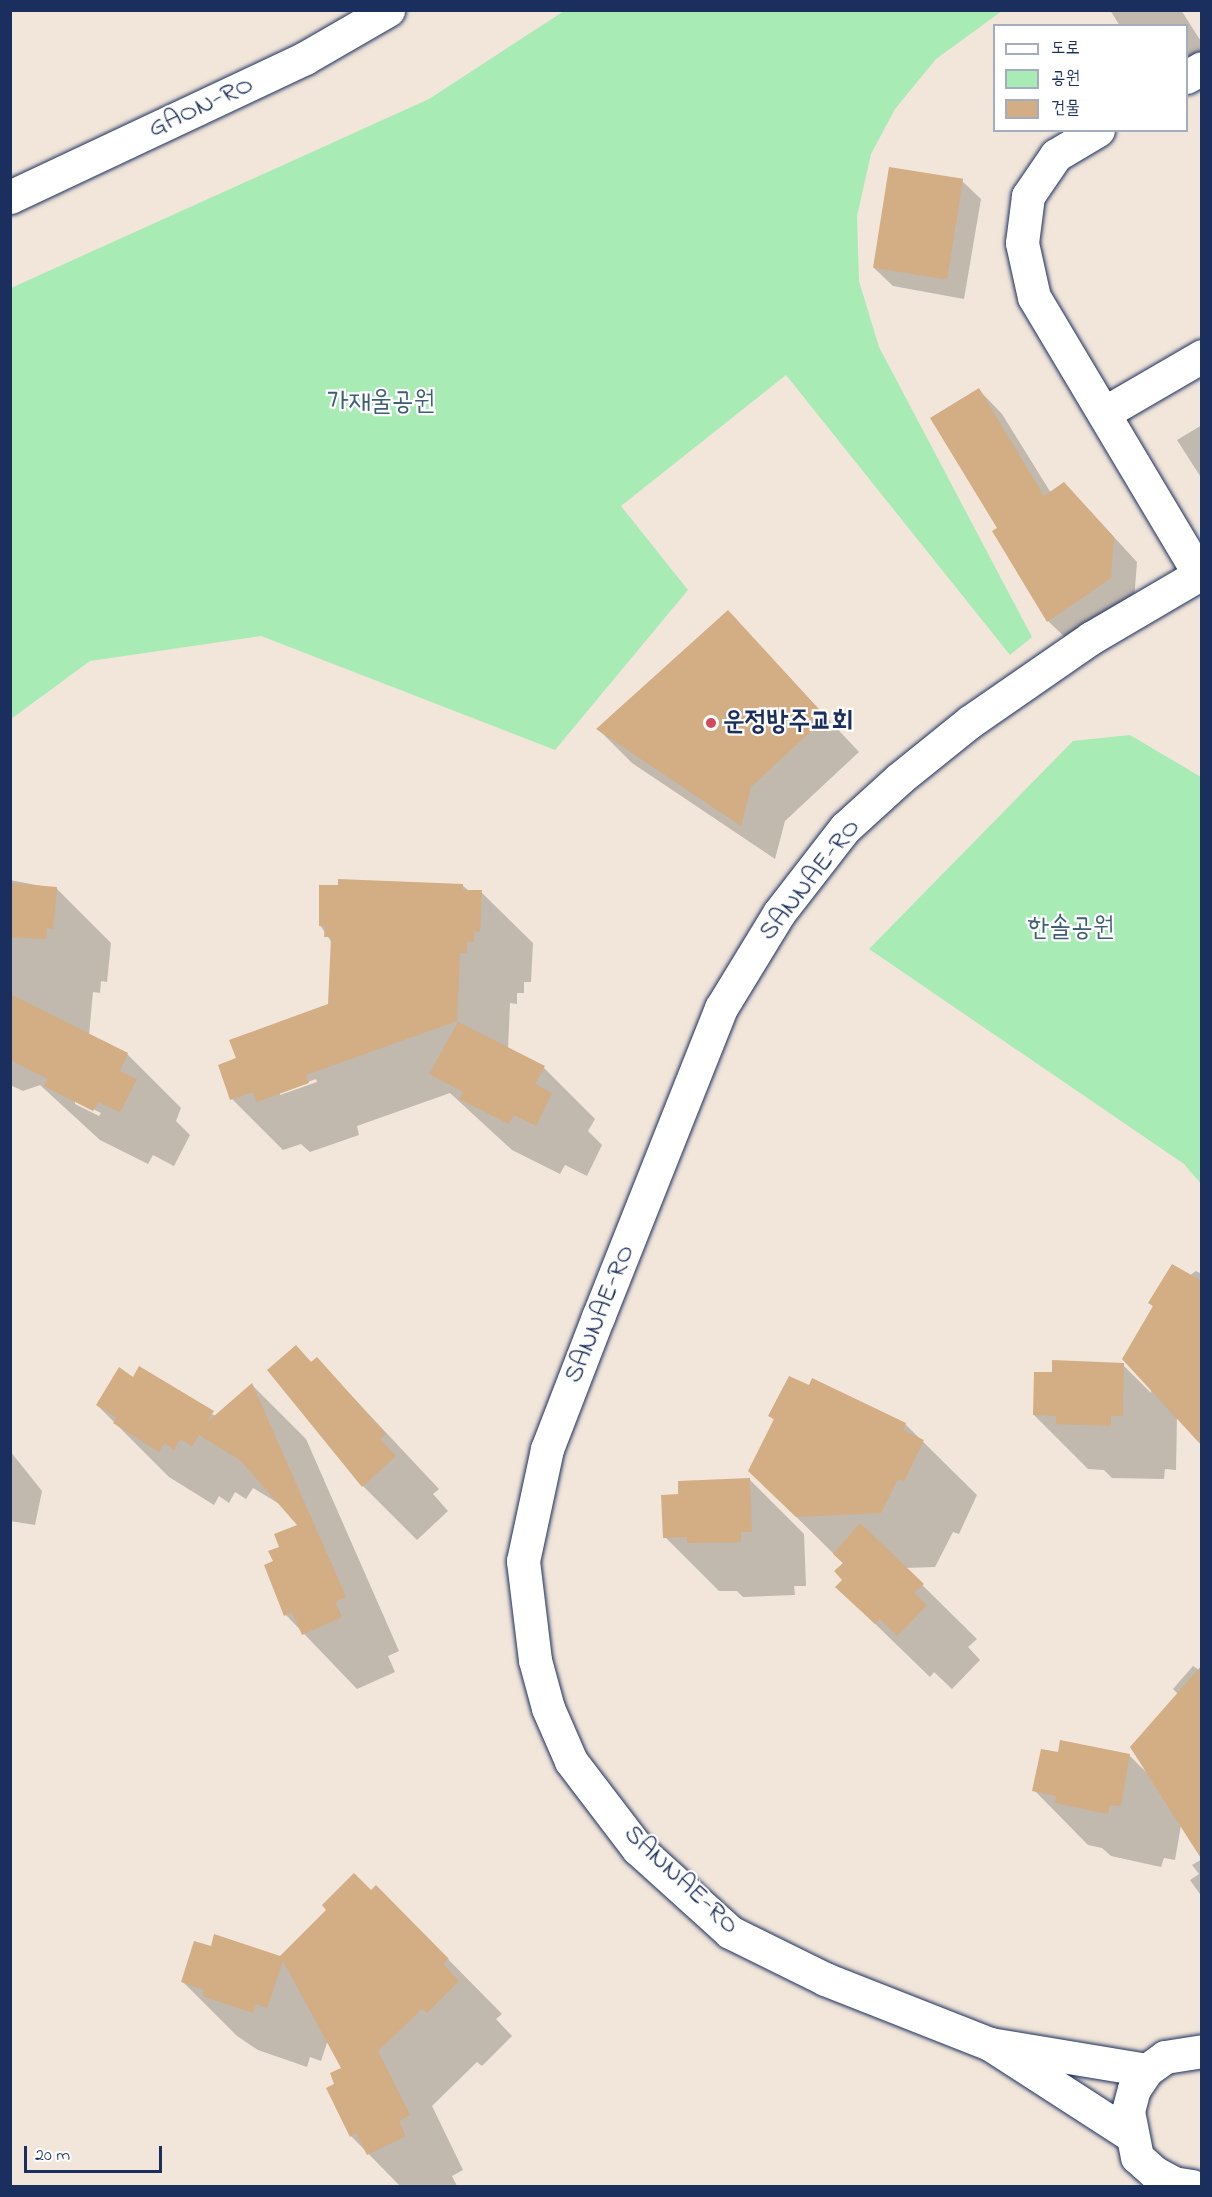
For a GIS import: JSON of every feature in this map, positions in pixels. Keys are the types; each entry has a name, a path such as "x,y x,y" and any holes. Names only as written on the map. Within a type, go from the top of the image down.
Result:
{"street":[{"name":"GAON-RO","path":"10,197 304,58 388,10"},
{"path":"1188,76 1202,68"},
{"name":"SANNAE-RO","path":"990,2044 825,1979 730,1932 638,1849 571,1761 548,1708 536,1660 523,1562 547,1449 598,1317 721,1008 779,913 845,828 900,778 971,721 1082,644 1200,573 1034,297 1022,243 1028,196 1056,155 1095,132"},
{"path":"1104,413 1202,356"},
{"path":"990,2044 1147,2070"},
{"path":"990,2044 1129,2134"},
{"path":"1192,2187 1144,2176 1129,2134 1128,2111 1134,2089 1147,2070 1165,2056 1202,2050"}],"green space":[{"name":"가재울공원","path":"564,11 1002,11 936,59 895,109 871,154 857,216 859,281 879,347 1032,637 1010,655 786,375 621,506 688,590 555,750 261,636 90,661 11,719 11,288 429,99"},
{"name":"한솔공원","path":"1130,735 1201,777 1201,1184 1184,1164 869,949 1073,741"}],"building":[{"path":"889,167 963,179 947,279 873,268"},
{"path":"979,388 1044,496 1064,482 1114,537 1111,578 1047,622 992,531 997,528 930,418"},
{"name":"운정방주교회","path":"728,610 826,717 751,787 741,826 596,729"},
{"path":"338,879 463,884 463,890 482,890 480,932 474,931 474,942 467,942 467,953 460,953 457,1021 306,1075 309,1083 257,1102 253,1092 230,1100 218,1065 236,1058 229,1040 328,1004 331,937 324,937 325,926 319,926 319,885 338,885"},
{"path":"10,883 57,887 53,929 47,928 46,939 10,937"},
{"path":"10,994 128,1053 120,1071 137,1079 120,1112 98,1102 93,1111 44,1086 48,1079 10,1060"},
{"path":"458,1022 545,1066 535,1084 552,1093 536,1126 514,1115 509,1124 459,1099 463,1092 429,1074"},
{"path":"1172,1264 1202,1281 1202,1446 1122,1359 1153,1306 1148,1303"},
{"path":"296,1345 311,1362 317,1357 386,1434 380,1439 396,1456 362,1487 267,1370"},
{"path":"1052,1360 1124,1363 1123,1416 1111,1416 1111,1426 1056,1424 1056,1416 1033,1415 1034,1372 1052,1372"},
{"path":"139,1366 214,1411 206,1423 252,1383 346,1597 335,1602 342,1617 302,1635 292,1612 284,1616 264,1565 273,1561 268,1551 279,1547 274,1534 297,1525 240,1460 199,1435 192,1446 180,1439 174,1450 164,1443 159,1452 113,1423 117,1418 96,1405 119,1367 133,1377"},
{"path":"789,1376 809,1385 812,1378 906,1423 903,1430 924,1440 904,1481 898,1479 881,1513 796,1517 748,1471 774,1419 768,1416"},
{"path":"750,1478 752,1532 741,1532 741,1542 687,1543 687,1537 663,1538 661,1495 678,1494 678,1481"},
{"path":"860,1523 924,1584 914,1593 927,1605 897,1636 880,1619 875,1624 835,1587 842,1580 834,1571 843,1563 833,1554"},
{"path":"1202,1665 1202,1860 1130,1747"},
{"path":"1060,1740 1130,1754 1121,1806 1110,1805 1108,1814 1055,1803 1056,1796 1032,1791 1041,1749 1058,1752"},
{"path":"354,1873 371,1890 376,1885 449,1959 443,1964 459,1981 427,2013 422,2009 378,2051 410,2115 399,2121 406,2136 367,2155 356,2133 350,2137 326,2088 334,2084 330,2073 341,2068 283,1961 267,2008 256,2004 253,2013 202,1996 204,1990 181,1982 194,1941 211,1946 214,1934 280,1956 326,1910 322,1905"}],"place":[{"name":"운정방주교회","path":"711,723"}]}
